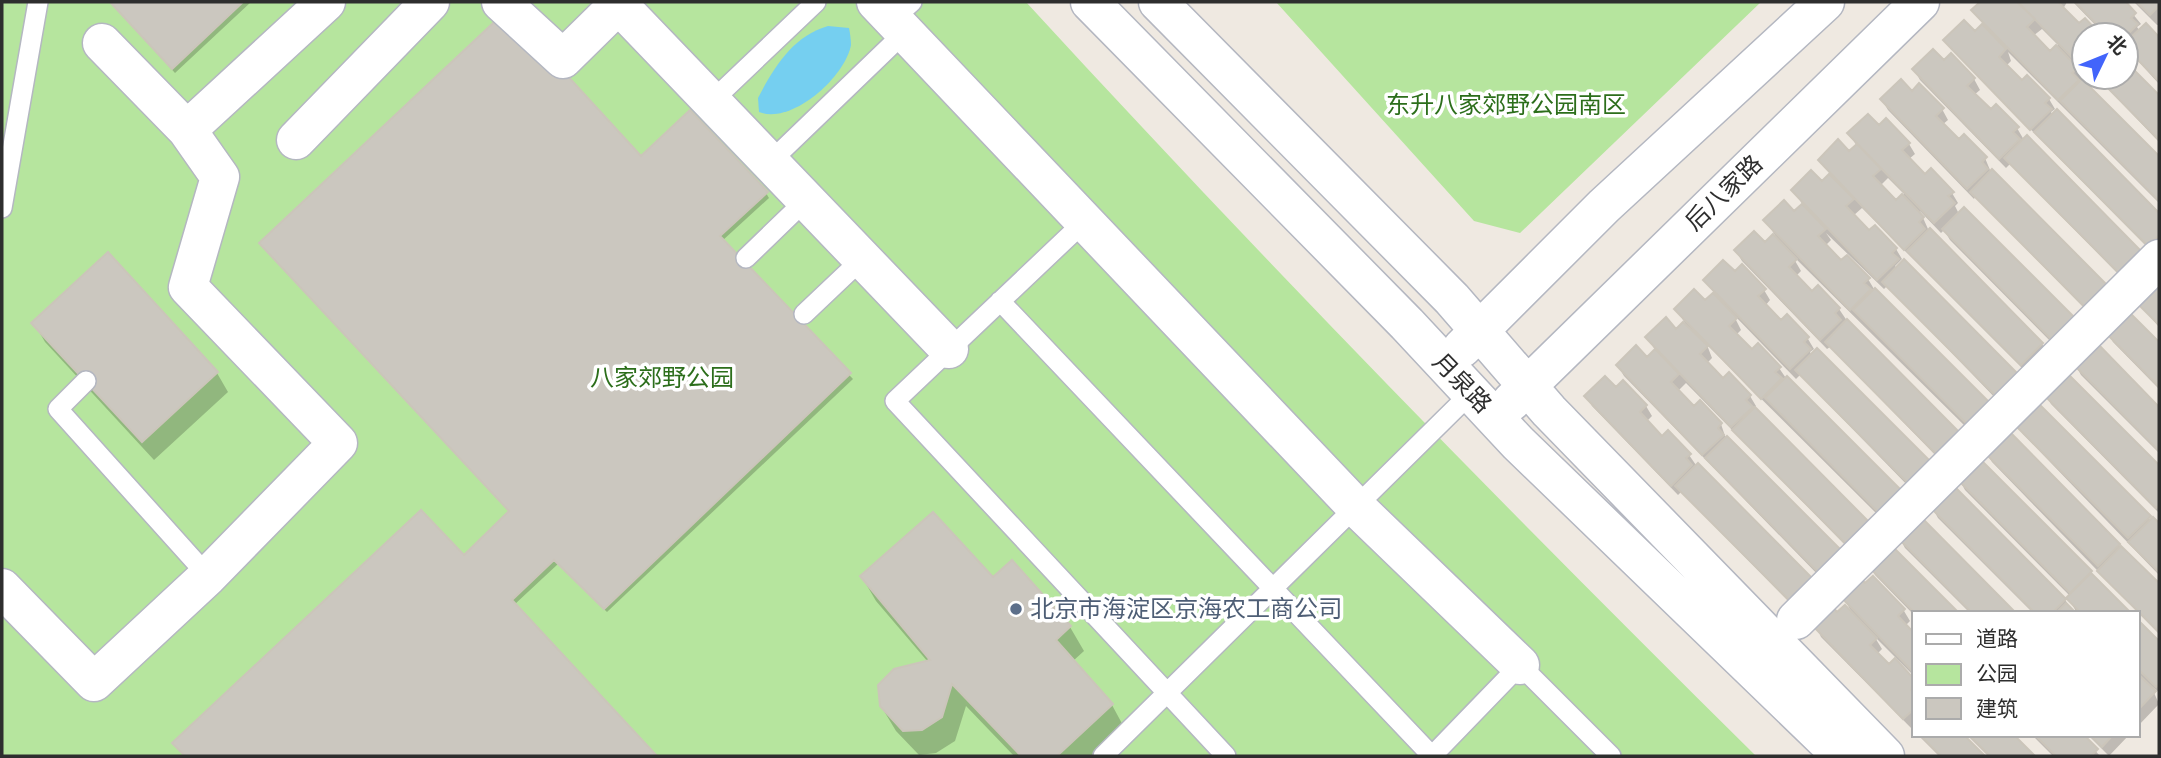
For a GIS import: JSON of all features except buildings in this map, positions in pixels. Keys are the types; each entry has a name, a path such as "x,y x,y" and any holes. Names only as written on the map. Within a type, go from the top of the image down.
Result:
{"street":[{"path":"187,130 326,2"},
{"path":"296,140 430,2"},
{"path":"501,2 563,59 620,3 711,102 949,349"},
{"name":"月泉路","path":"1090,2 1483,406 1842,756"},
{"name":"月泉路","path":"1158,2 1443,289 1549,411 1885,756"},
{"path":"1445,366 1604,206 1825,2"},
{"name":"后八家路","path":"1483,406 1528,385 1920,2"},
{"path":"897,14 1085,221 1356,507 1520,665"},
{"path":"2,588 94,682 208,576 338,443 188,287 220,177 187,130 102,43"},
{"path":"1796,620 2159,259"}],"lane":[{"path":"2,208 38,2"},
{"path":"711,102 816,2"},
{"path":"769,162 897,14"},
{"path":"746,258 806,200"},
{"path":"1085,221 895,401 1226,756"},
{"path":"804,314 862,259"},
{"path":"1000,301 1432,756 1520,665 1611,756"},
{"path":"86,381 58,409 208,576"},
{"path":"1103,756 1169,694 1356,507 1483,406"}],"green space":[{"name":"八家郊野公园","path":"2,2 1026,2 1386,384 1756,756 2,756"},
{"name":"东升八家郊野公园南区","path":"1276,2 1761,2 1520,233 1474,221"}],"water":[{"path":"828,26 849,28 851,45 839,71 828,84 801,105 786,112 759,112 758,98 786,54 805,37"}],"place":[{"name":"北京市海淀区京海农工商公司","path":"1016,609"}]}
